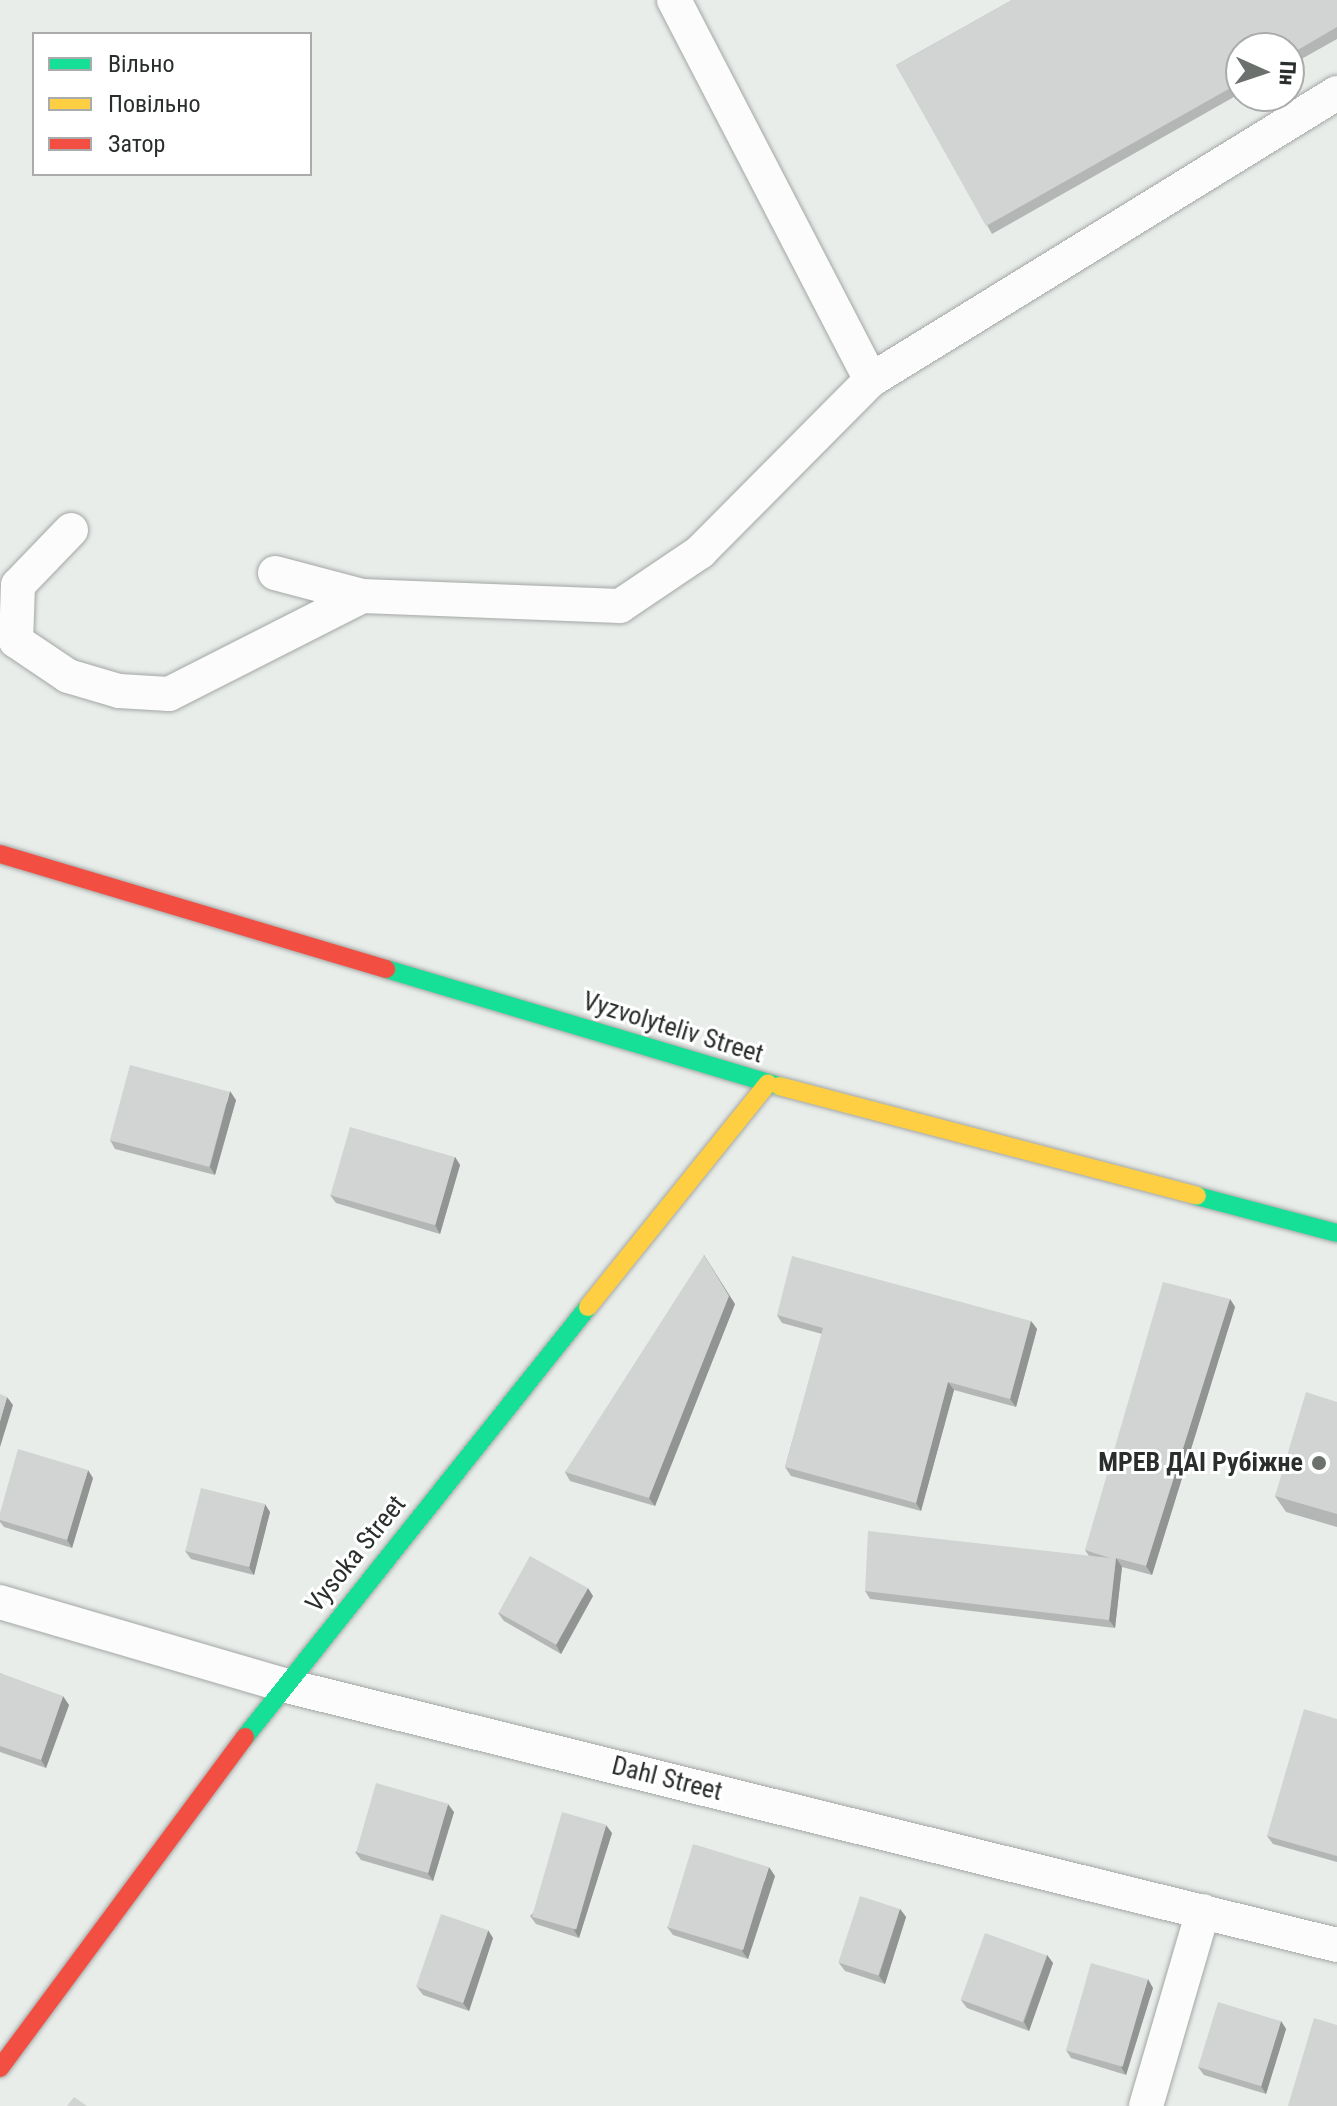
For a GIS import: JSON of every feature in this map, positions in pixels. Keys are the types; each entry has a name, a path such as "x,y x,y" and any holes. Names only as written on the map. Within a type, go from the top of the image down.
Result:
{"street":[{"name":"Vyzvolyteliv Street","path":"0,854 768,1083 1337,1233"},
{"name":"Vysoka Street","path":"0,2068 283,1685 768,1083"}],"lane":[{"path":"674,0 871,380"},
{"path":"275,573 362,596 620,606 700,552 871,380 1337,93"},
{"path":"71,530 18,585 16,641 68,676 119,691 169,694 362,596"},
{"name":"Dahl Street","path":"0,1602 283,1685 1337,1945"},
{"path":"1146,2106 1203,1911"}],"building":[{"path":"1012,0 1337,0 1337,27 1305,46 1305,32 1225,32 1225,91 986,226 896,65"},
{"path":"130,1065 229,1092 209,1167 110,1140"},
{"path":"350,1127 455,1157 435,1225 330,1195"},
{"path":"704,1255 729,1296 649,1498 565,1472"},
{"path":"792,1256 1031,1321 1010,1399 948,1382 916,1503 785,1467 823,1328 777,1315"},
{"path":"1163,1282 1230,1299 1146,1566 1116,1558 1109,1620 865,1591 868,1531 1110,1558 1085,1550"},
{"name":"МРЕВ ДАІ Рубіжне","path":"1306,1392 1337,1402 1337,1514 1275,1496"},
{"path":"0,1394 7,1397 0,1421"},
{"path":"18,1449 88,1470 67,1540 0,1520"},
{"path":"201,1488 265,1504 249,1567 185,1551"},
{"path":"530,1556 588,1588 556,1645 498,1613"},
{"path":"0,1673 63,1696 41,1760 0,1746"},
{"path":"1304,1709 1337,1719 1337,1856 1267,1836"},
{"path":"376,1783 448,1804 428,1873 356,1852"},
{"path":"562,1812 606,1825 576,1929 532,1917"},
{"path":"693,1844 769,1867 743,1950 668,1927"},
{"path":"860,1896 900,1909 878,1976 838,1963"},
{"path":"441,1914 488,1930 463,2003 416,1987"},
{"path":"985,1933 1047,1956 1023,2022 961,2000"},
{"path":"1091,1963 1148,1979 1123,2067 1066,2050"},
{"path":"1218,2002 1281,2021 1261,2086 1198,2067"},
{"path":"1314,2018 1337,2025 1337,2106 1288,2106"},
{"path":"74,2097 87,2106 67,2106"}],"traffic: fast":[{"path":"386,969 779,1086"},
{"path":"1197,1196 1337,1233"},
{"path":"245,1737 588,1307"}],"traffic: slow":[{"path":"588,1307 768,1083"},
{"path":"779,1086 1197,1196"}],"traffic: jam":[{"path":"0,854 386,969"},
{"path":"0,2068 245,1737"}],"place":[{"name":"МРЕВ ДАІ Рубіжне","path":"1319,1463"}]}
